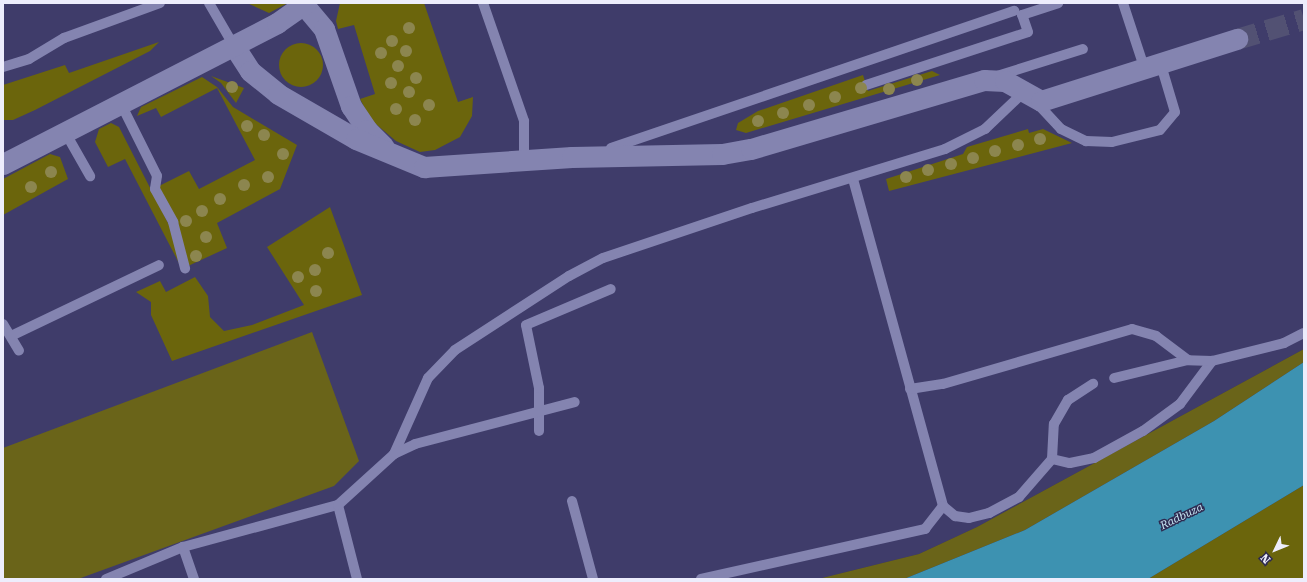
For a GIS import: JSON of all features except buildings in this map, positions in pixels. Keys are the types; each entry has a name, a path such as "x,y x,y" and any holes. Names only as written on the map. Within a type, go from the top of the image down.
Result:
{"street":[{"path":"3,164 234,46 305,4 324,29 351,106 367,130 388,151"},
{"path":"234,46 250,71 278,94 356,139 424,167 572,156 688,157 751,149 984,80 1005,81 1027,95 1041,101 1153,68 1237,39"}],"lane":[{"path":"3,67 29,59 64,38 160,3"},
{"path":"483,3 524,121 524,160"},
{"path":"866,85 1028,32 1022,15 1058,3"},
{"path":"394,454 428,378 455,350 569,276 618,253 752,208 853,179 965,141 1001,116 1027,95 1061,129 1086,141 1112,142 1153,132 1169,123 1176,112 1153,68 1123,3"},
{"path":"212,4 234,46"},
{"path":"572,156 624,145 794,84 1014,11"},
{"path":"984,80 1083,49"},
{"path":"121,104 157,176 155,189 173,222 185,268"},
{"path":"65,132 90,176"},
{"path":"853,179 943,506 954,516 969,518 989,513 1019,497 1052,459 1054,424 1068,400 1093,384"},
{"path":"11,336 159,265"},
{"path":"539,431 539,388 526,325 611,289"},
{"path":"3,324 19,351"},
{"path":"910,389 943,384 1132,328 1156,336 1188,360"},
{"path":"1114,378 1188,360 1212,361 1284,342 1304,333"},
{"path":"1052,459 1070,463 1094,458 1143,431 1180,404 1212,361"},
{"path":"106,579 183,547 338,505 394,454 415,444 575,402"},
{"path":"572,501 594,579"},
{"path":"338,505 357,579"},
{"path":"701,579 925,529 943,506"},
{"path":"183,547 194,579"}],"shaded area":[{"path":"3,3 1304,3 1304,349 977,527 919,554 818,579 3,579"},
{"path":"247,3 288,3 269,13"},
{"path":"340,3 424,3 458,102 473,97 472,116 460,137 435,150 420,152 396,141 371,120 360,99 375,94 354,25 338,29 336,21"},
{"path":"159,42 150,51 35,110 13,120 3,120 3,85 65,65 69,73"},
{"path":"301,43 313,47 319,53 323,65 319,77 313,83 301,87 289,83 283,77 279,65 283,53 289,47"},
{"path":"932,71 940,75 746,133 736,130 738,123 758,111 863,75 868,91"},
{"path":"211,76 244,88 236,103 221,83"},
{"path":"202,77 217,87 233,107 297,145 280,189 217,223 227,248 188,266 159,186 189,171 199,189 255,160 217,88 161,117 156,108 137,116 141,107"},
{"path":"111,123 119,127 169,225 182,269 125,159 108,167 95,142 99,129"},
{"path":"1028,129 1029,133 1043,129 1072,143 889,191 886,179 963,154 967,147"},
{"path":"50,154 60,157 68,179 3,215 3,179"},
{"path":"330,207 362,295 172,361 151,315 151,302 136,292 160,281 166,292 195,277 208,296 210,317 224,331 252,325 304,305 267,247"},
{"path":"312,332 359,461 334,486 78,579 3,579 3,448"},
{"path":"1304,349 1304,362 1214,421 1025,530 904,579 818,579 919,554 977,527"},
{"path":"1304,485 1304,579 1148,579"}],"water":[{"name":"Radbuza","path":"1304,362 1304,485 1148,579 904,579 1025,530 1214,421"}],"tunnel":[{"path":"1237,39 1304,19"}]}
